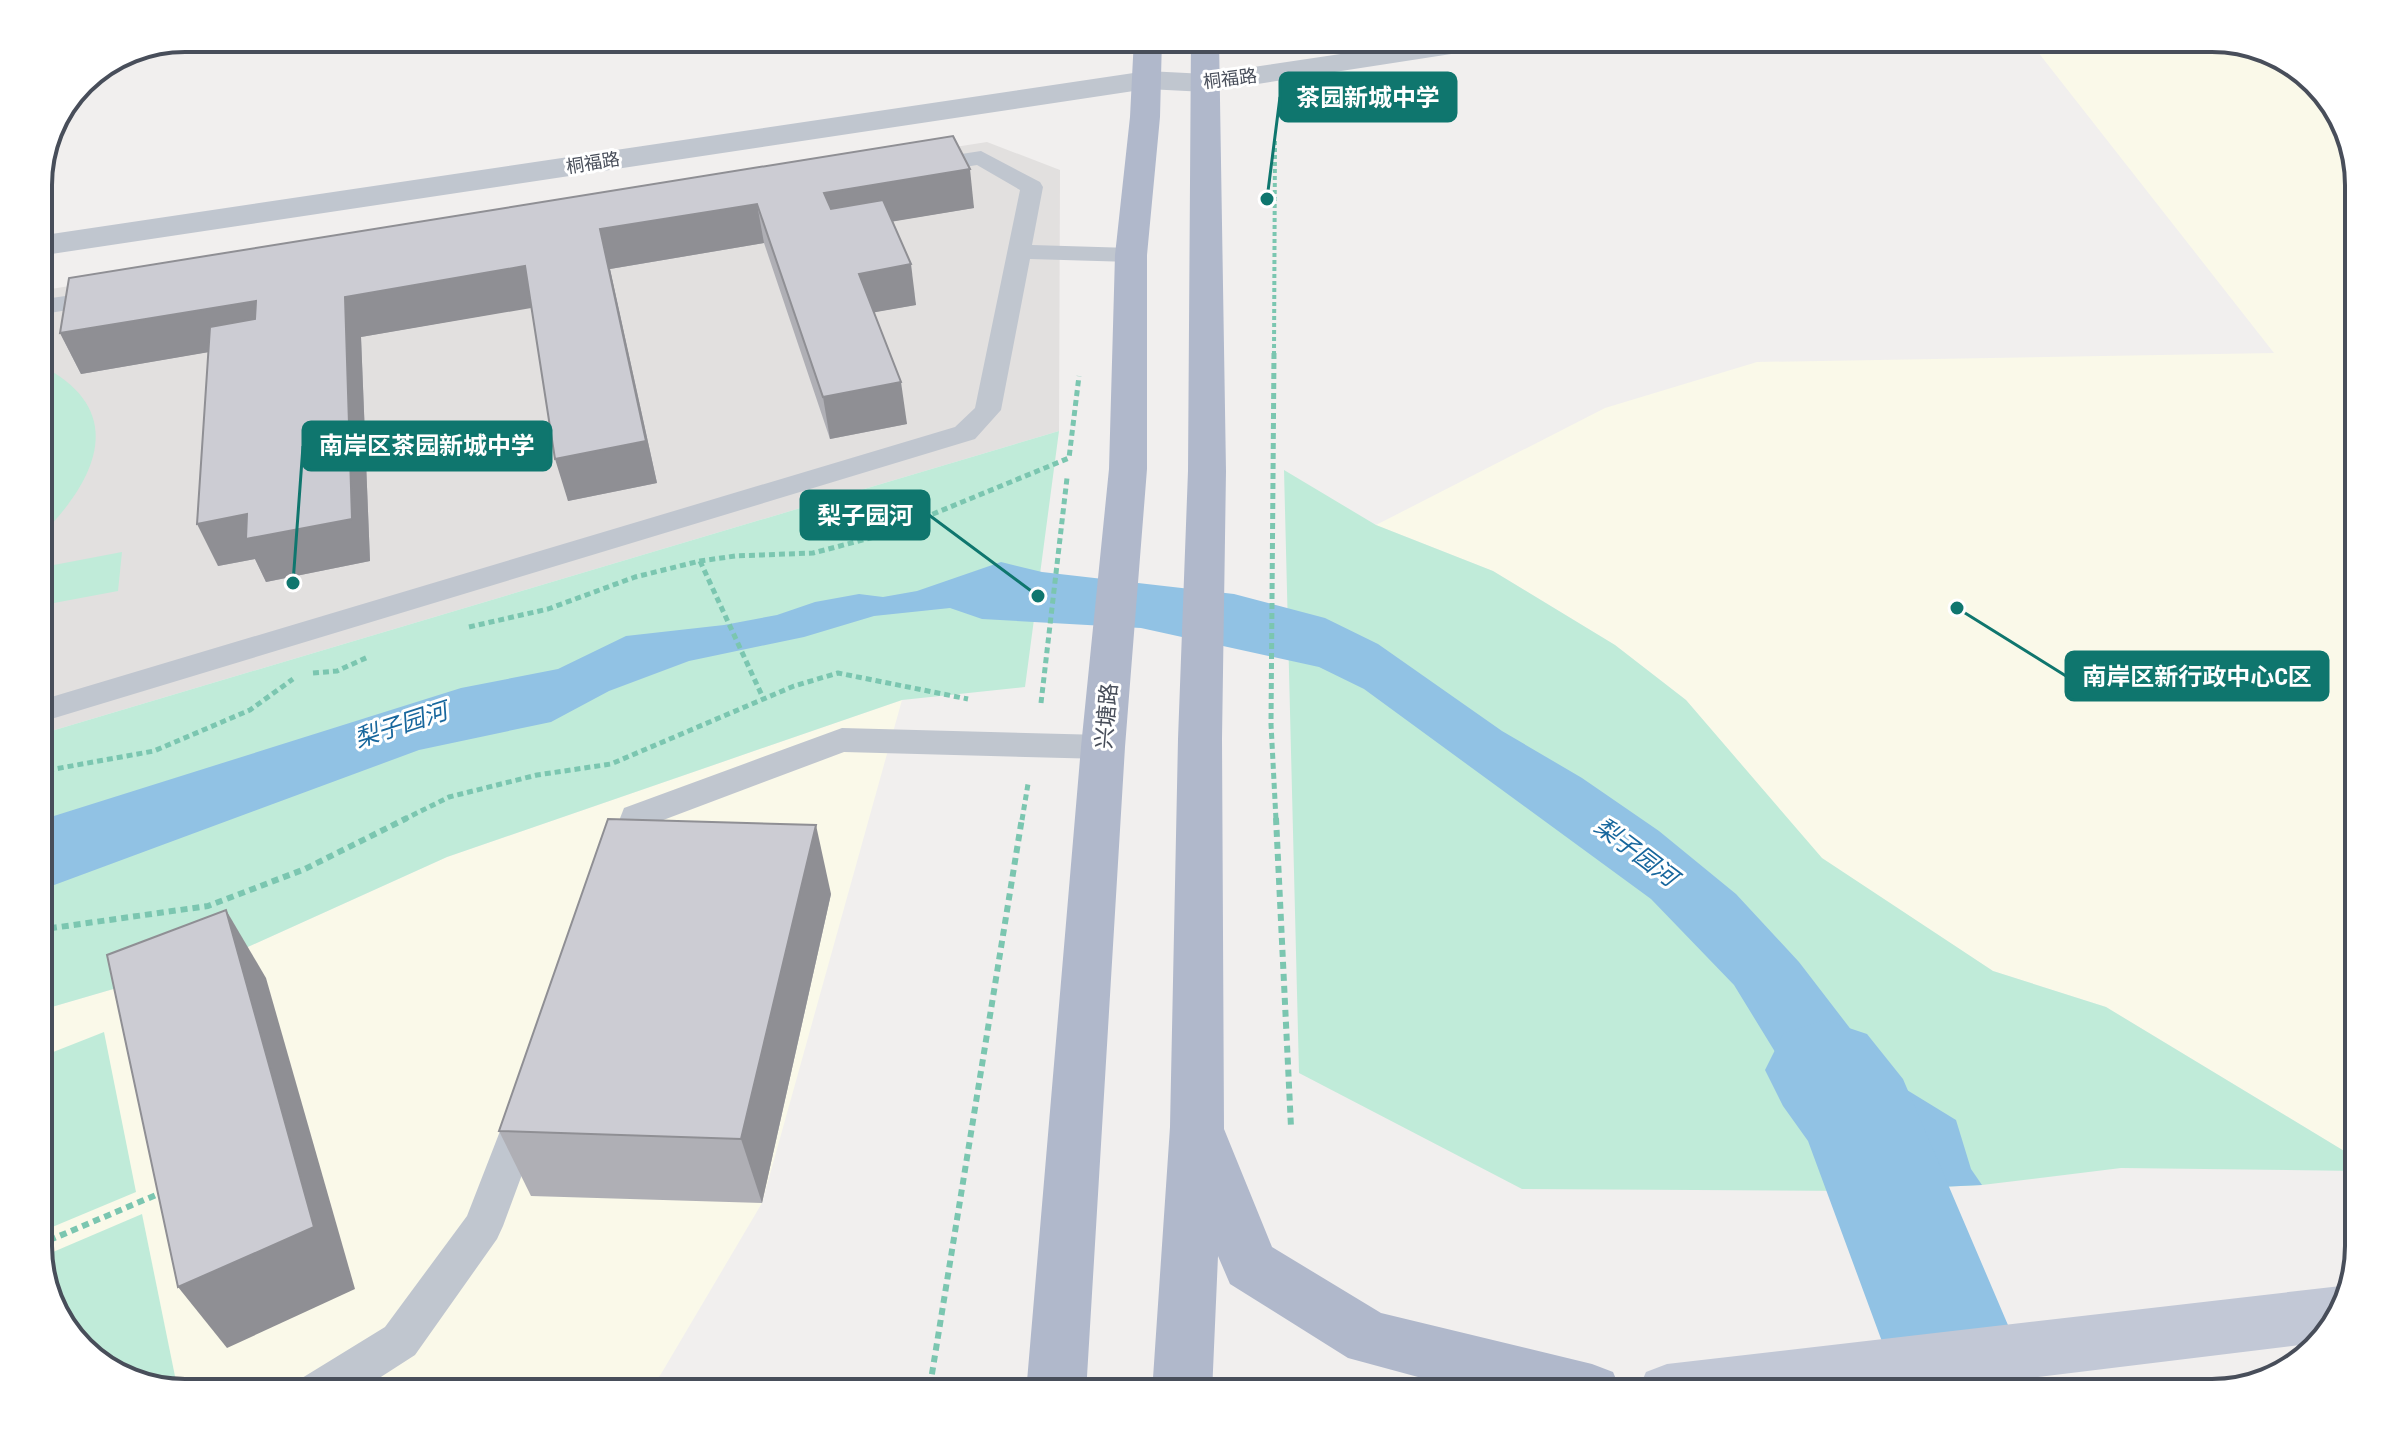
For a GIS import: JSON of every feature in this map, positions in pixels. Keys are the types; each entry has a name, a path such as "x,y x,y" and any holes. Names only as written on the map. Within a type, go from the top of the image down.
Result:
{"main road":[{"name":"兴塘路","path":"1057,1379 1128,469 1131,255 1148,52"},
{"path":"1183,1379 1197,1127 1200,739 1207,471 1206,60"},
{"path":"1197,1127 1250,1265 1369,1338 1535,1379"},
{"path":"1776,1379 2326,1315"}],"street":[{"name":"桐福路","path":"52,244 1147,80 1206,60 1257,52"},
{"name":"桐福路","path":"1206,60 1314,52"}],"lane":[{"path":"52,708 965,433 988,410 1032,187 981,158 903,170"},
{"path":"1019,252 1131,255"},
{"path":"52,306 133,293"},
{"path":"609,890 636,817 842,740 1034,747 1105,734"},
{"path":"339,1379 400,1341 483,1226 538,1080"}],"path":[{"path":"1275,139 1270,473 1271,724 1291,1127"},
{"path":"459,629 548,609 635,577 700,561 735,556 813,553 882,535 1069,458"},
{"path":"931,1379 1041,707 1067,478"},
{"path":"700,561 764,700"},
{"path":"52,769 154,751 250,710 299,674 337,671 379,652"},
{"path":"52,928 208,906 305,869 449,797 537,775 611,764 794,686 838,673 896,687 983,701"},
{"path":"52,1239 176,1186"}],"shaded area":[{"path":"2038,52 2212,52 2247,57 2279,70 2306,91 2327,118 2338,142 2345,176 2345,1152 2106,1007 1993,971 1821,858 1686,700 1615,645 1493,571 1376,525 1605,408 1757,362 2274,353"},
{"path":"987,142 1060,170 1059,431 52,731 52,289"},
{"path":"902,700 762,1203 657,1379 185,1379 167,1378 134,1369 104,1352 74,1320 59,1289 52,1255 52,1007 230,955 447,857"}],"green space":[{"path":"52,373 67,382 86,402 94,424 95,446 88,470 52,523"},
{"path":"1059,431 1025,687 902,700 447,857 230,955 52,1007 52,731"},
{"path":"1284,470 1376,525 1493,571 1615,645 1686,700 1822,858 1993,971 2106,1007 2345,1152 2345,1171 2121,1168 1982,1185 1852,1191 1522,1189 1299,1073"},
{"path":"122,552 118,591 52,603 52,565"},
{"path":"104,1032 136,1192 52,1227 52,1052"},
{"path":"142,1214 175,1378 134,1369 104,1352 91,1340 66,1305 59,1289 52,1252"}],"water":[{"path":"1001,562 1042,572 1234,594 1325,618 1378,644 1502,731 1582,778 1659,831 1736,894 1799,962 1889,1079 1956,1120 1971,1169 1982,1185 1852,1191 1850,1163 1834,1153 1830,1123 1799,1091 1734,985 1651,899 1364,689 1319,667 1141,628 982,619 950,608 874,616 804,637 689,661 609,691 551,722 419,750 52,886 52,817 461,688 558,669 626,636 724,625 859,594 883,597 917,591"}],"building":[{"path":"953,136 970,169 824,193 831,209 883,200 911,264 859,274 901,382 823,397 757,204 600,229 646,441 555,459 525,266 345,297 352,519 246,539 247,514 197,524 210,327 255,319 256,301 60,333 69,278"},
{"path":"608,819 816,825 741,1139 499,1131"},
{"path":"226,910 314,1227 178,1287 107,955"}],"waterway":[{"name":"梨子园河","path":"1825,1070 1860,1116 1963,1379"}],"place":[{"name":"茶园新城中学","path":"1267,199"},
{"name":"南岸区茶园新城中学","path":"293,583"},
{"name":"梨子园河","path":"1038,596"},
{"name":"南岸区新行政中心C区","path":"1957,608"}]}
